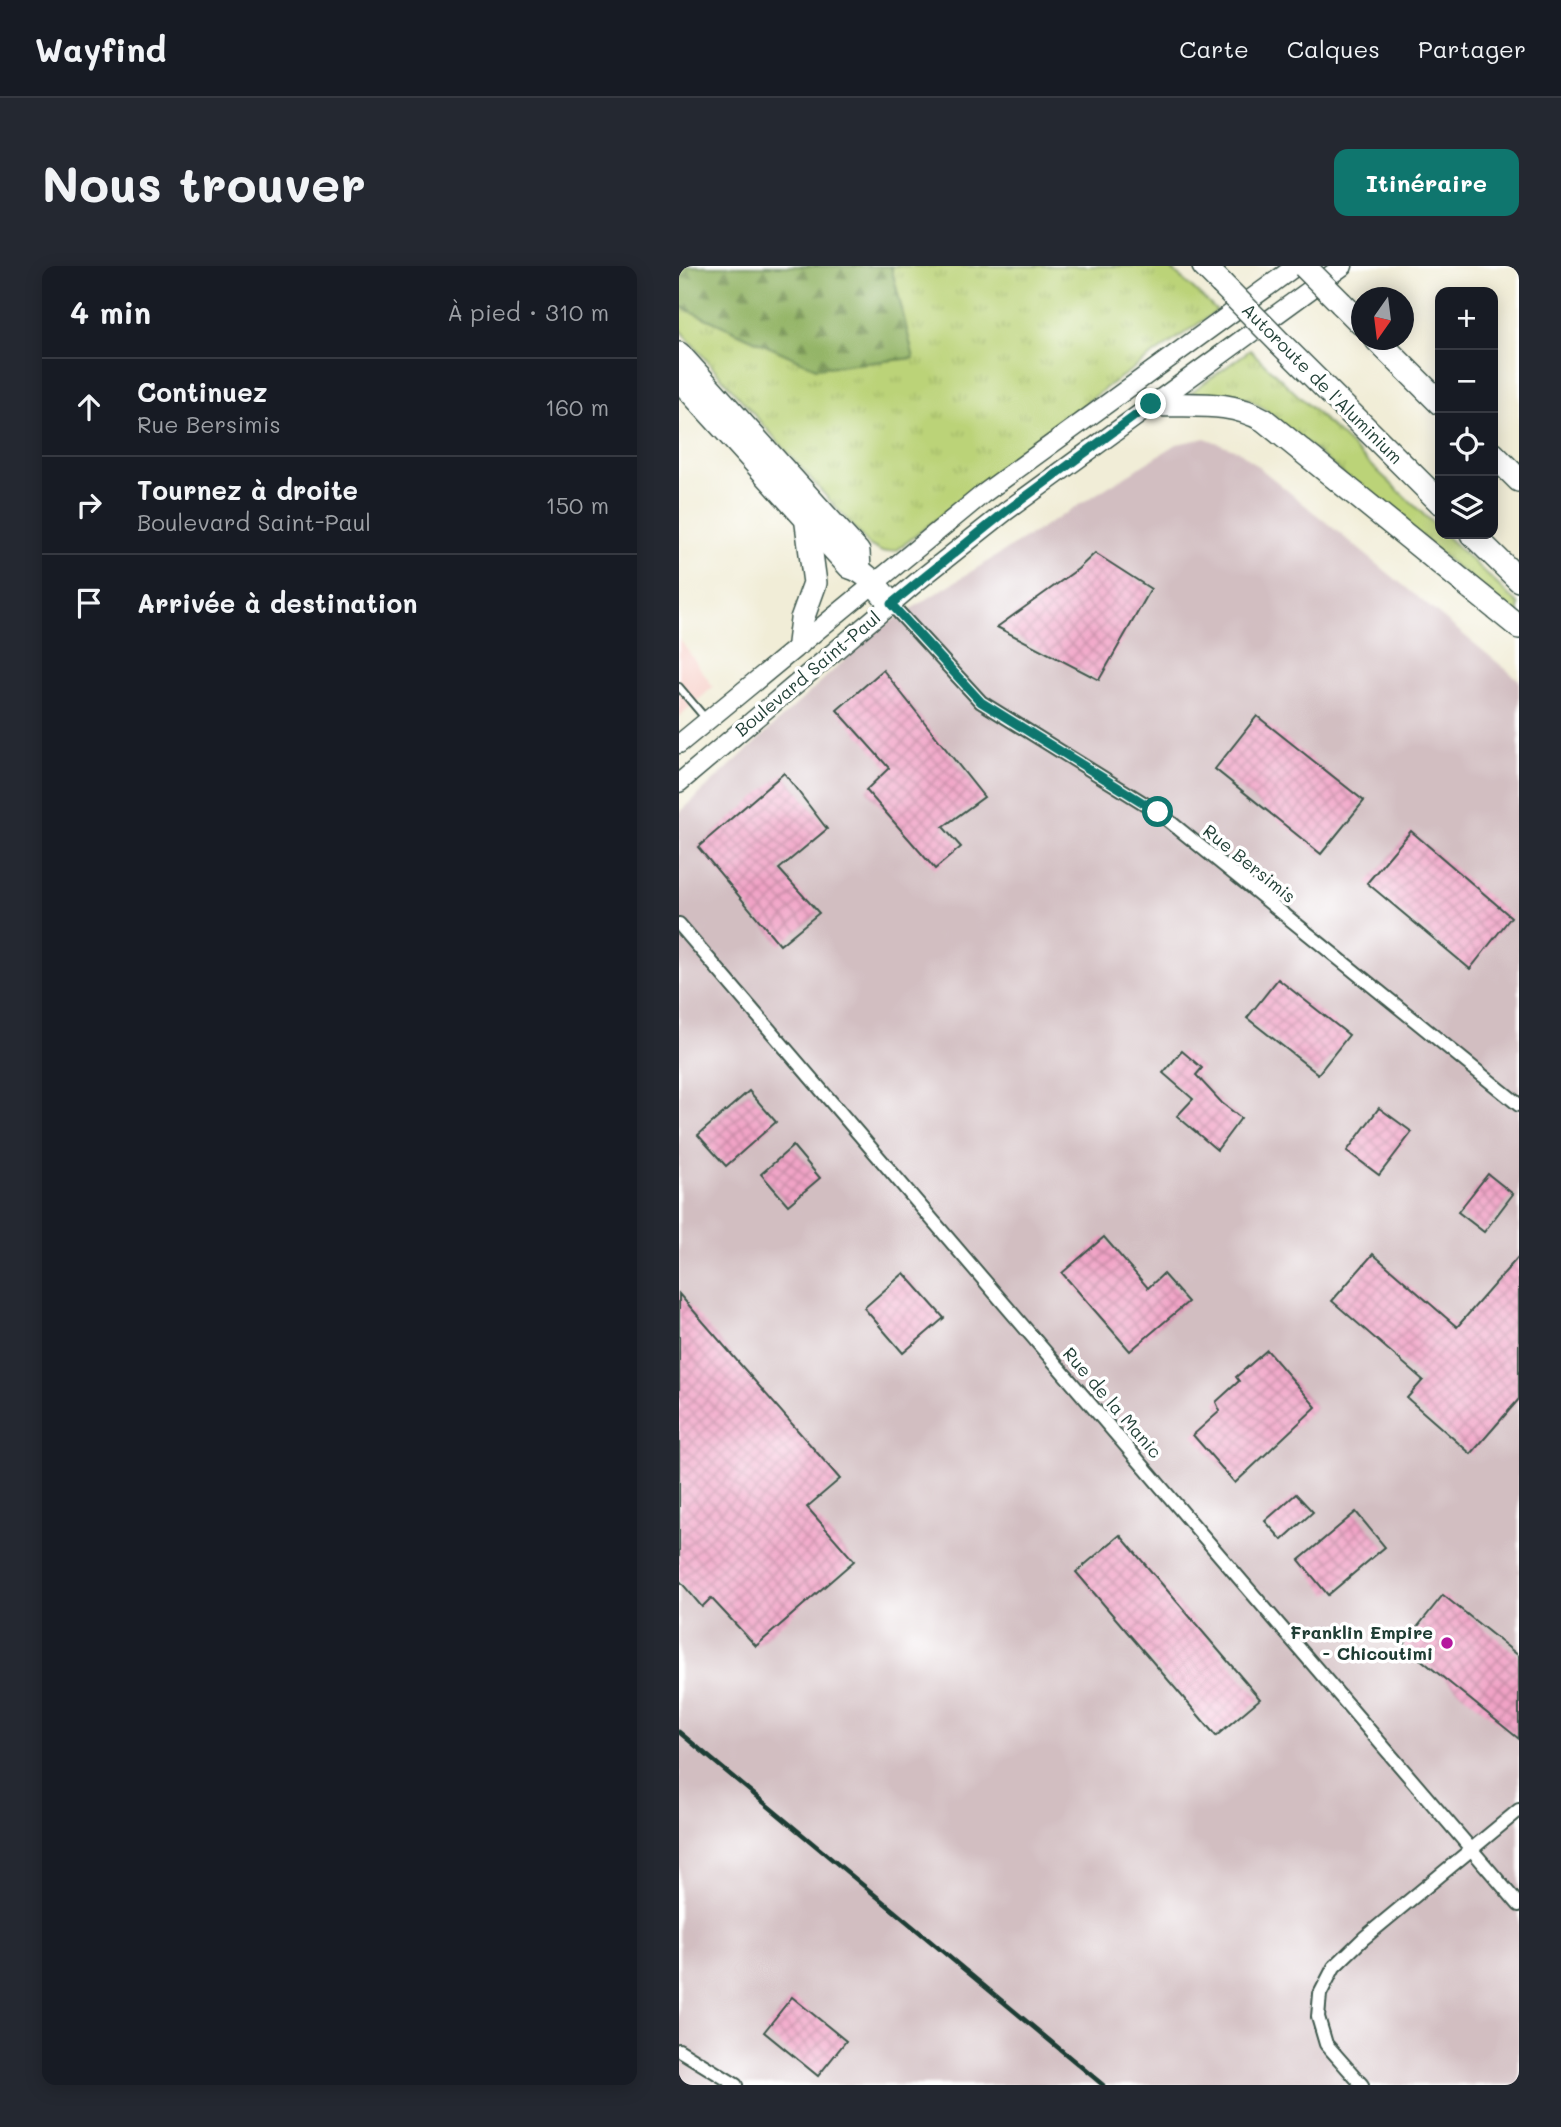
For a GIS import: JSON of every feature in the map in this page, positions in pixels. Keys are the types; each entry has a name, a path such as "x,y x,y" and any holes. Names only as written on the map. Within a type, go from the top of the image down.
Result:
{"highway":[{"name":"Autoroute de l'Aluminium","path":"1204,266 1435,497"},
{"path":"1304,266 1351,313"},
{"path":"1387,350 1435,398"},
{"path":"679,354 858,552 866,576"},
{"path":"679,379 807,524 850,567 866,576 891,604"},
{"path":"1151,404 1223,404 1240,408 1263,420 1519,627"},
{"path":"1498,459 1519,480"},
{"path":"799,643 802,619 815,583 807,524"},
{"path":"1477,539 1519,580"}],"main road":[{"name":"Boulevard Saint-Paul","path":"679,744 799,643 866,576 1296,266"},
{"name":"Boulevard Saint-Paul","path":"679,783 891,604 1005,512 1343,266"}],"street":[{"name":"Rue Bersimis","path":"891,604 981,702 1158,812 1519,1105"},
{"name":"Rue de la Manic","path":"679,924 1519,1905"},
{"path":"1362,2085 1326,2044 1318,2017 1320,1994 1334,1967 1364,1938 1519,1810"},
{"path":"679,2050 736,2085"}],"lane":[{"path":"679,687 707,721"},
{"path":"679,700 685,695"}],"shaded area":[{"path":"1205,438 1239,451 1519,680 1519,2085 679,2085 679,813 877,630 1177,444"},
{"path":"679,638 713,687 679,717"}],"green space":[{"path":"679,266 1168,266 1217,311 1108,386 897,550 882,552 869,545 679,329"},
{"path":"679,266 891,266 914,358 816,368 679,306"},
{"path":"1250,350 1435,525 1435,539 1449,539 1519,605 1519,619 1265,409 1246,398 1190,393"}],"building":[{"path":"1095,553 1151,589 1099,680 997,627 1078,569"},
{"path":"883,670 984,797 943,827 961,847 935,869 866,790 889,768 837,710"},
{"path":"1257,716 1364,801 1321,854 1215,769"},
{"path":"784,773 827,829 779,869 819,913 780,945 698,847"},
{"path":"1411,831 1511,917 1470,969 1367,883"},
{"path":"1278,979 1349,1035 1318,1074 1247,1018"},
{"path":"1182,1051 1202,1068 1196,1075 1222,1103 1241,1118 1217,1150 1177,1116 1193,1099 1163,1073"},
{"path":"749,1091 776,1122 726,1166 698,1135"},
{"path":"1379,1108 1412,1132 1379,1175 1347,1151"},
{"path":"793,1146 820,1178 788,1205 761,1174"},
{"path":"1488,1174 1513,1194 1484,1232 1458,1212"},
{"path":"1104,1237 1148,1288 1163,1274 1188,1302 1130,1351 1062,1273"},
{"path":"1373,1254 1457,1327 1519,1256 1519,1399 1471,1454 1407,1398 1423,1380 1332,1301"},
{"path":"904,1273 944,1318 903,1353 864,1308"},
{"path":"679,1294 840,1479 807,1507 854,1561 756,1646 711,1598 702,1607 679,1580"},
{"path":"1267,1350 1316,1407 1235,1483 1193,1435 1220,1411 1216,1402 1239,1381 1236,1377"},
{"path":"1296,1494 1313,1512 1282,1540 1265,1521"},
{"path":"1356,1512 1385,1547 1328,1595 1299,1560"},
{"path":"1120,1535 1260,1699 1216,1736 1076,1572"},
{"path":"1443,1595 1519,1656 1519,1739 1403,1645"},
{"path":"792,1997 846,2041 818,2076 764,2032"}],"railway":[{"path":"679,1732 1103,2085"}],"place":[{"name":"Franklin Empire - Chicoutimi","path":"1447,1643"}],"route":[{"path":"1151,404 1005,512 891,604 953,675 996,714 1158,812"}]}
